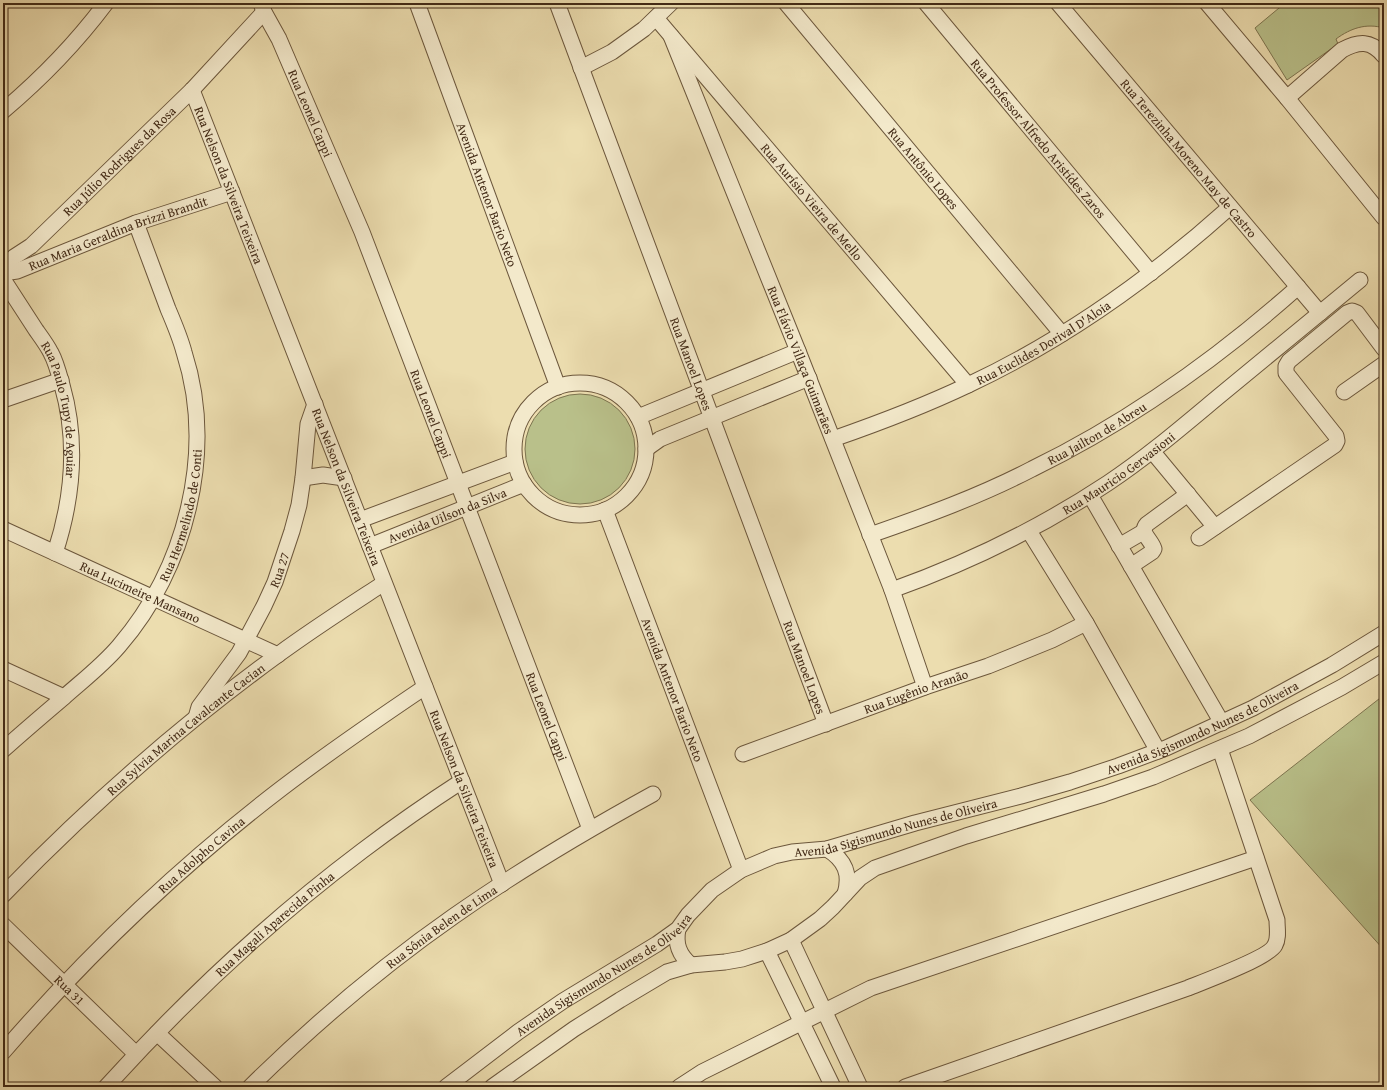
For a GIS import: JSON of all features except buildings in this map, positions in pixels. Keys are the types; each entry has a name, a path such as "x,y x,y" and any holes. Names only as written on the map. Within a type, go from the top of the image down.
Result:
{"street":[{"path":"3,111 49,69 74,43 106,3"},
{"name":"Avenida Antenor Bario Neto","path":"417,3 558,387"},
{"name":"Rua Manoel Lopes","path":"557,3 826,724"},
{"path":"581,68 612,52 644,29 670,3"},
{"name":"Rua Antônio Lopes","path":"786,3 1062,334"},
{"name":"Rua Professor Alfredo Aristídes Zaros","path":"926,3 1151,274"},
{"name":"Rua Terezinha Moreno May de Castro","path":"1058,3 1320,313"},
{"path":"1207,3 1384,218"},
{"name":"Rua Júlio Rodrigues da Rosa","path":"3,269 14,257 31,246 192,90 263,7"},
{"name":"Rua Leonel Cappi","path":"263,7 279,39 362,232 590,829"},
{"name":"Rua Aurísio Vieira de Mello","path":"656,18 968,385"},
{"name":"Rua Flávio Villaça Guimarães","path":"672,36 892,590 925,687"},
{"path":"1286,98 1342,50 1352,44 1361,43 1371,45 1380,51 1384,56"},
{"name":"Rua Nelson da Silveira Teixeira","path":"192,90 502,884"},
{"name":"Rua Maria Geraldina Brizzi Brandit","path":"3,273 17,271 136,223 232,192"},
{"name":"Rua Euclides Dorival D'Aloia","path":"833,439 901,414 968,385 1016,361 1062,334 1122,295 1151,274 1230,207"},
{"name":"Rua Hermelindo de Conti","path":"3,750 84,681 119,647 134,628 153,598 170,564 186,518 195,471 196,423 194,399 184,352 136,223"},
{"name":"Rua Paulo Tupy de Aguiar","path":"3,279 52,354 61,380 69,417 72,439 72,462 68,508 55,553"},
{"name":"Rua Mauricio Gervasioni","path":"892,590 957,566 1029,531 1090,495 1138,462 1360,280"},
{"name":"Rua Jailton de Abreu","path":"870,535 912,521 992,488 1039,466 1105,430 1196,370 1263,318 1298,287"},
{"path":"1199,538 1335,445 1336,436 1286,373 1286,366 1289,361 1347,313 1352,311 1357,313 1384,349"},
{"path":"638,417 798,351"},
{"path":"1344,392 1384,364"},
{"path":"646,448 660,439 809,378"},
{"path":"3,400 61,380"},
{"path":"570,384 593,384 605,388 624,400 638,417 645,438 646,448 643,470 632,490 615,505 605,510 583,515 561,512 550,508 531,493 518,473 514,450 515,438 522,416 538,398 547,392 570,384"},
{"name":"Rua 27","path":"197,717 199,707 239,653 264,606 284,557 299,505 308,424 315,404"},
{"path":"1157,457 1215,527"},
{"name":"Avenida Uilson da Silva","path":"360,520 515,462"},
{"path":"303,478 323,475 344,478"},
{"name":"Avenida Uilson da Silva","path":"370,546 524,484"},
{"path":"1120,546 1143,532 1143,528 1147,524 1188,494"},
{"path":"1090,495 1222,723"},
{"name":"Avenida Antenor Bario Neto","path":"605,510 741,870"},
{"name":"Rua Lucimeire Mansano","path":"3,529 278,655"},
{"path":"1029,531 1086,623 1158,751"},
{"path":"1131,566 1152,552 1154,549 1153,545 1143,532"},
{"name":"Rua Sylvia Marina Cavalcante Cacian","path":"3,895 80,818 197,717 278,655 384,583"},
{"name":"Rua Eugênio Aranão","path":"743,754 925,687 988,666 1052,640 1086,623"},
{"name":"Avenida Sigismundo Nunes de Oliveira","path":"446,1087 518,1032 563,1001 657,944 678,929 695,906 712,890 741,870 774,856 792,852 827,849 914,823 1021,796 1070,782 1158,751 1222,723 1300,684 1384,633"},
{"name":"Avenida Sigismundo Nunes de Oliveira","path":"492,1087 555,1042 667,972 691,965 742,959 767,951 791,940 820,919 860,878 874,868 996,826 1104,794 1153,777 1220,749 1296,712 1384,662"},
{"path":"3,669 64,697"},
{"name":"Rua Adolpho Cavina","path":"3,1052 64,984 147,903 235,825 328,754 425,687"},
{"path":"905,1087 1188,988 1227,972 1266,953 1275,946 1277,937 1277,920 1220,749"},
{"name":"Rua Magali Aparecida Pinha","path":"114,1084 136,1054 222,968 314,888 380,837 462,781"},
{"name":"Rua Sônia Belen de Lima","path":"250,1087 317,1024 361,987 447,921 502,884 590,829 653,794"},
{"path":"827,849 838,857 845,869 847,886 845,894"},
{"path":"679,1087 702,1072 824,1010 871,988 1256,858"},
{"name":"Rua 31","path":"3,926 136,1054"},
{"path":"678,929 676,942 678,948 681,955 691,965"},
{"path":"791,940 860,1087"},
{"path":"767,951 833,1087"},
{"path":"157,1033 215,1087"}],"green space":[{"path":"1285,3 1384,3 1384,28 1365,26 1347,32 1336,39 1338,44 1287,80 1255,28"},
{"path":"580,394 601,398 611,403 619,410 626,418 631,428 635,449 631,470 626,480 619,488 611,495 601,500 580,504 559,500 549,495 541,488 534,480 529,470 525,449 529,428 534,418 541,410 549,403 559,398"},
{"path":"1384,695 1384,950 1250,800"}]}
